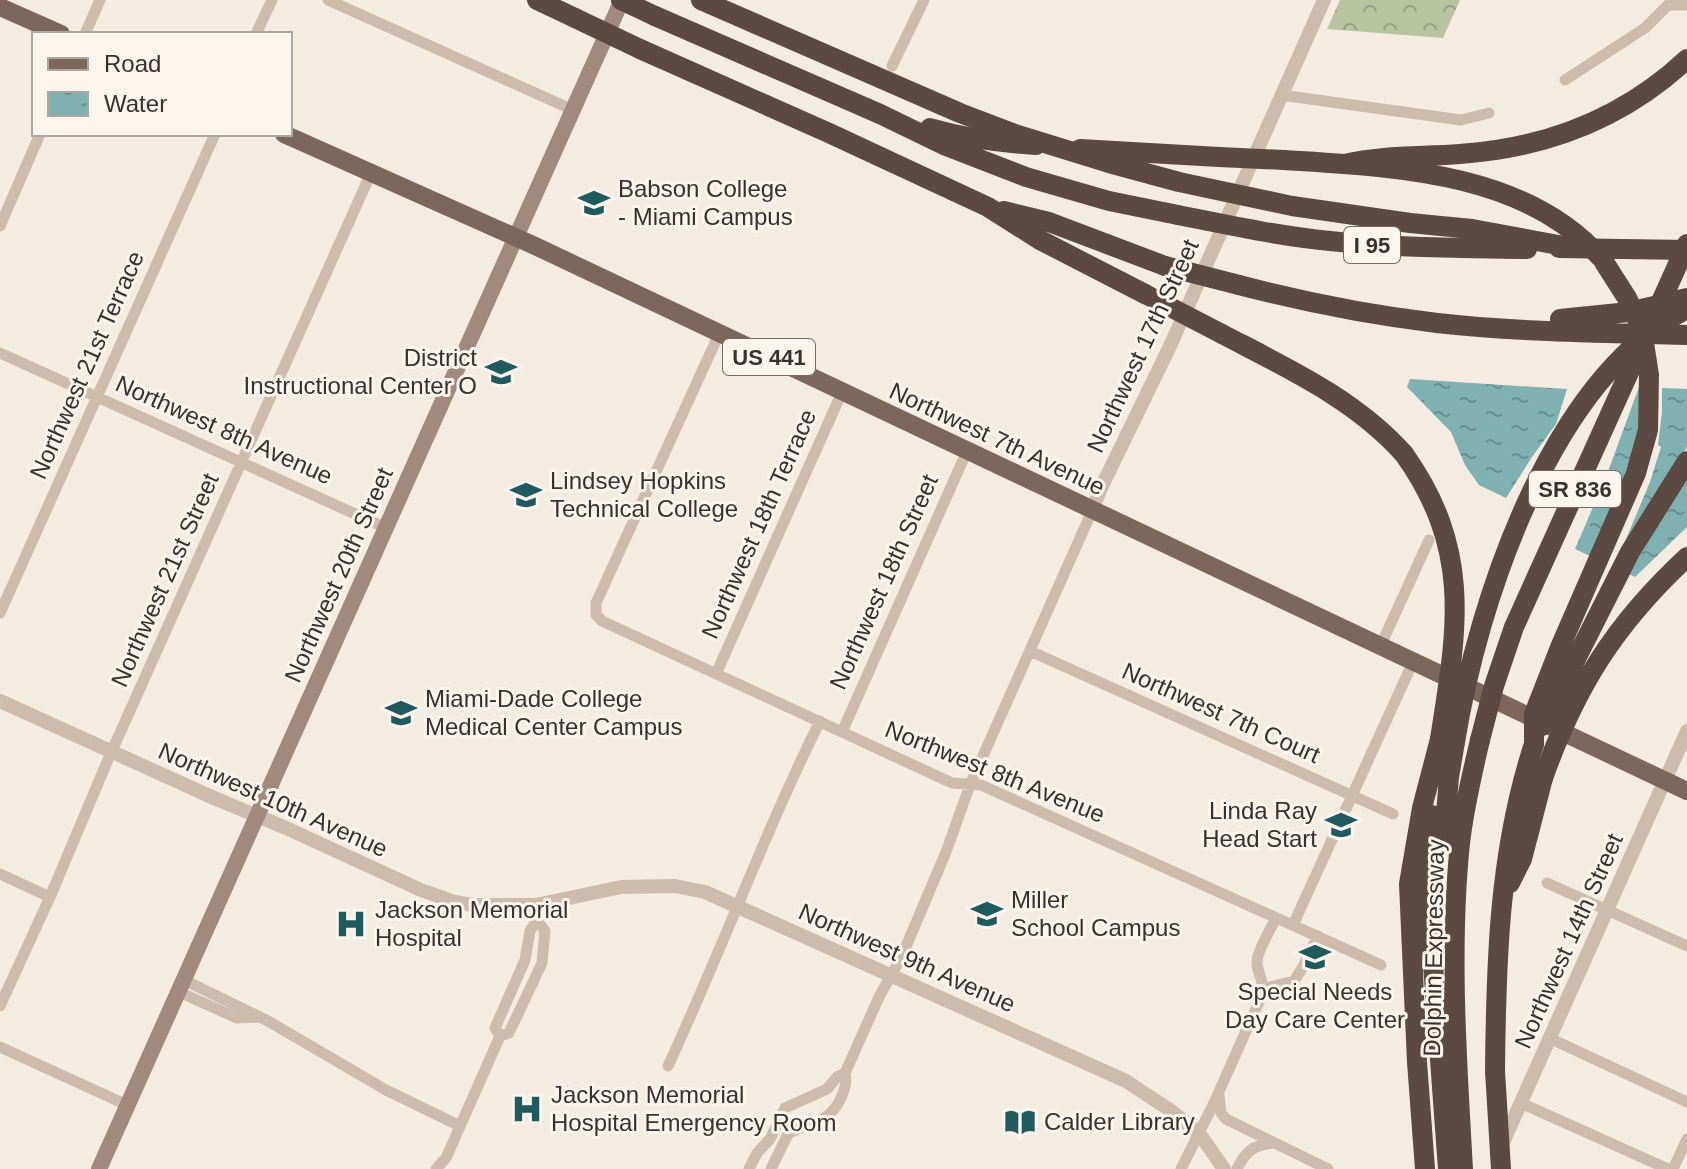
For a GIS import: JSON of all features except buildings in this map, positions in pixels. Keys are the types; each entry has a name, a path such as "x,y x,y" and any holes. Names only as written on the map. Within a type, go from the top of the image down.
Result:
{"highway":[{"path":"537,0 988,207 1040,240 1301,375 1348,405 1404,454 1419,474 1435,505 1448,541 1455,584 1455,633 1447,741 1430,834 1429,910 1448,1169"},
{"name":"I 95","path":"622,0 946,146 1026,177 1109,201 1296,237 1342,242 1529,249 1687,247"},
{"path":"701,0 960,113 1015,134 1109,163 1292,206 1472,229 1569,247"},
{"path":"1345,164 1371,158 1483,152 1545,140 1630,104 1687,59"},
{"path":"880,114 950,134 994,142 1109,152 1345,164 1433,175 1501,193 1561,223 1604,262 1627,298 1644,343 1650,384 1648,430 1640,463 1534,714 1534,775 1522,859 1503,897 1496,975 1495,1071 1501,1169"},
{"path":"988,207 1049,222 1165,266 1357,312 1438,323 1687,335"},
{"name":"Dolphin Expressway","path":"1463,1169 1455,1017 1457,899 1460,842 1480,740 1514,627 1687,247"},
{"path":"1510,328 1531,319 1609,316 1687,298"},
{"path":"1425,1169 1409,884 1422,808 1459,713 1492,591 1548,462 1579,411 1614,366 1640,340 1687,309"},
{"path":"1534,744 1630,552 1687,461"},
{"path":"1534,775 1601,655 1630,616 1687,557"},
{"path":"1447,741 1449,777 1442,875 1443,921 1447,997 1455,1017"}],"main road":[{"name":"Northwest 20th Street","path":"99,1169 622,0"},
{"path":"0,7 56,32"},
{"name":"Northwest 7th Avenue","path":"288,136 516,238 1687,791"}],"street":[{"path":"86,32 100,0"},
{"path":"257,32 272,0"},
{"path":"328,0 573,110"},
{"path":"892,66 924,0"},
{"name":"Northwest 17th Street","path":"771,1169 791,1132 824,1119 836,1107 847,1082 845,1073 902,956 946,852 970,785 1100,490 1171,344 1324,0"},
{"path":"1565,80 1645,28 1668,5 1687,5"},
{"path":"1281,95 1461,120 1489,113"},
{"path":"0,226 39,136"},
{"name":"Northwest 21st Terrace","path":"0,613 214,136"},
{"name":"Northwest 21st Street","path":"0,1006 371,173"},
{"name":"Northwest 8th Avenue","path":"719,334 596,603 596,615 602,621 952,783 981,785 1381,965"},
{"name":"Northwest 8th Avenue","path":"0,353 386,528"},
{"name":"Northwest 18th Terrace","path":"716,674 842,392"},
{"name":"Northwest 18th Street","path":"842,732 967,451"},
{"path":"1380,647 1429,540"},
{"name":"Northwest 7th Court","path":"1030,651 1393,814"},
{"path":"1293,925 1413,662"},
{"name":"Northwest 10th Avenue","path":"0,701 440,898 472,905 536,905"},
{"path":"668,1066 820,721"},
{"name":"Northwest 14th Street","path":"1491,1169 1687,731"},
{"path":"0,874 50,897"},
{"path":"1547,883 1687,946"},
{"name":"Northwest 9th Avenue","path":"536,905 621,887 675,886 705,892 1126,1081 1199,1133 1224,1169"},
{"path":"436,1169 446,1163 500,1036 509,1033 542,963 545,931 537,920 536,905"},
{"path":"1181,1169 1263,993 1264,983 1257,958 1276,918"},
{"path":"500,1036 495,1028 525,960 530,931 537,920"},
{"path":"1263,993 1270,987 1294,981 1318,936"},
{"path":"181,986 260,1017 386,1090 460,1126"},
{"path":"1549,1038 1687,1102"},
{"path":"0,1047 127,1105"},
{"path":"749,1169 757,1153 769,1140 785,1108 827,1089 845,1073"},
{"path":"1219,1093 1221,1113 1226,1119 1328,1169"},
{"path":"795,1103 792,1109 795,1121 808,1125"},
{"path":"1521,1103 1671,1169 1687,1139"},
{"path":"1237,1169 1248,1150 1256,1145 1274,1143"}],"green space":[{"path":"1340,0 1460,0 1443,38 1327,29"}],"water":[{"path":"1410,379 1567,389 1556,424 1506,498 1479,485 1465,465 1451,432 1407,387"},
{"path":"1639,387 1687,389 1687,527 1635,577 1575,549"}],"pier":[{"path":"1641,383 1662,384 1658,445 1661,447 1621,551 1687,447 1687,474 1627,577 1590,560 1638,441"}],"place":[{"name":"Babson College - Miami Campus","path":"594,203"},
{"name":"District Instructional Center O","path":"501,372"},
{"name":"Lindsey Hopkins Technical College","path":"526,495"},
{"name":"Miami-Dade College Medical Center Campus","path":"401,713"},
{"name":"Linda Ray Head Start","path":"1341,825"},
{"name":"Miller School Campus","path":"987,914"},
{"name":"Jackson Memorial Hospital","path":"351,924"},
{"name":"Special Needs Day Care Center","path":"1315,957"},
{"name":"Jackson Memorial Hospital Emergency Room","path":"527,1109"},
{"name":"Calder Library","path":"1020,1122"}]}
